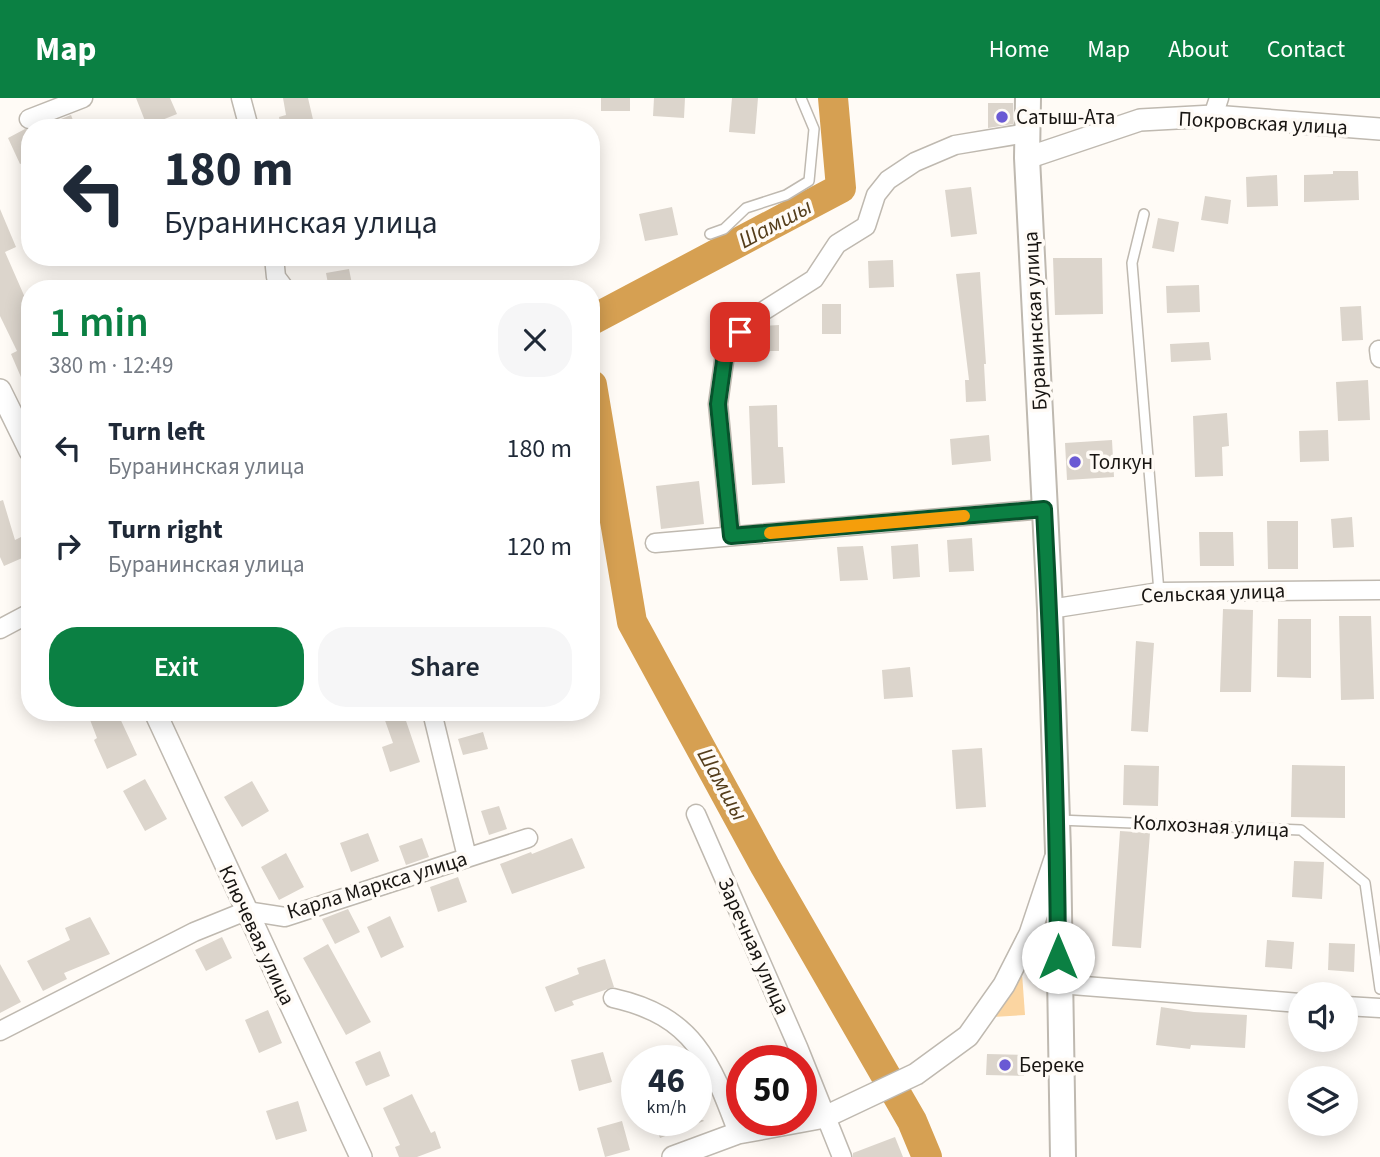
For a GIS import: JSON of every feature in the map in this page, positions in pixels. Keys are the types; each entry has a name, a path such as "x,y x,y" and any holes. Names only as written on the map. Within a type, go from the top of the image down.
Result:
{"main road":[{"name":"Буранинская улица","path":"1028,98 1027,158 1050,609 1057,820 1063,1157"}],"street":[{"path":"29,119 83,98"},
{"path":"241,98 247,119"},
{"name":"Покровская улица","path":"1027,158 1140,120 1216,107 1380,129"},
{"path":"731,536 718,404 726,347 754,317 814,279 837,244 866,226 876,195 888,180 915,162 955,145 1027,133"},
{"path":"0,390 21,433"},
{"path":"655,543 1044,509"},
{"name":"Сельская улица","path":"1050,609 1159,592 1379,593"},
{"path":"0,629 21,618"},
{"name":"Ключевая улица","path":"159,721 361,1157"},
{"path":"434,721 467,857"},
{"name":"Заречная улица","path":"696,814 798,1047 842,1157"},
{"name":"Карла Маркса улица","path":"246,911 285,917 527,838"},
{"path":"817,1118 866,1099 916,1074 968,1036 1004,985 1030,934 1058,851"},
{"path":"0,1031 194,932 246,911"},
{"path":"1059,984 1288,1002"},
{"path":"613,998 637,1003 658,1012 685,1030 720,1085 726,1101"},
{"path":"1358,1007 1380,1008"},
{"path":"673,1157 730,1136"}],"lane":[{"path":"710,234 723,229 746,208 786,194 809,181 814,129 801,98"},
{"path":"1144,214 1132,263 1159,592"},
{"name":"Колхозная улица","path":"1057,820 1301,830 1365,883 1380,989"}],"shaded area":[{"path":"1022,973 1025,1015 993,1017"}],"building":[{"path":"136,98 170,98 177,114 164,119 144,119"},
{"path":"283,98 308,98 313,119 279,119 286,115"},
{"path":"601,98 630,98 630,111 601,111"},
{"path":"654,98 685,98 684,118 653,116"},
{"path":"732,98 758,98 755,134 729,132"},
{"name":"Сатыш-Ата","path":"988,103 1013,103 1013,124 988,128"},
{"path":"21,131 21,164 20,164 8,138"},
{"path":"1333,171 1358,171 1359,200 1304,202 1304,175 1333,174"},
{"path":"1277,175 1278,206 1247,207 1246,177"},
{"path":"971,187 977,234 951,237 945,190"},
{"path":"1205,196 1231,200 1228,224 1201,220"},
{"path":"672,207 678,235 645,241 639,214"},
{"path":"0,209 16,247 5,252 21,288 21,377 11,354 17,351 0,316"},
{"path":"1158,218 1179,222 1174,252 1152,248"},
{"path":"1053,258 1102,258 1103,314 1055,315"},
{"path":"893,260 894,287 869,288 868,261"},
{"path":"349,269 351,280 327,280 326,273"},
{"path":"980,272 986,401 966,402 965,380 969,380 956,274"},
{"path":"1199,285 1200,312 1167,313 1166,286"},
{"path":"822,304 841,304 841,334 822,334"},
{"path":"1361,306 1363,340 1342,341 1340,307"},
{"path":"779,325 779,351 753,351 753,335 761,326"},
{"path":"1209,342 1211,360 1171,362 1170,344"},
{"path":"1368,380 1370,420 1338,421 1336,382"},
{"path":"777,405 778,447 783,447 785,483 752,485 749,406"},
{"path":"1227,413 1229,446 1222,447 1223,476 1195,477 1193,416"},
{"path":"1328,430 1329,461 1300,462 1299,431"},
{"path":"989,435 991,461 952,465 950,439"},
{"path":"1112,440 1114,477 1067,480 1065,443"},
{"path":"699,481 704,524 661,529 656,486"},
{"path":"3,500 15,540 21,537 21,559 4,566 0,557 0,501"},
{"path":"1352,517 1354,547 1333,548 1331,519"},
{"path":"1267,521 1298,521 1298,569 1268,569"},
{"path":"1199,532 1233,532 1234,566 1200,566"},
{"path":"972,538 974,571 949,572 947,540"},
{"path":"918,544 920,577 893,579 891,546"},
{"path":"863,546 868,580 840,581 837,547"},
{"path":"1223,609 1253,610 1251,692 1220,692"},
{"path":"1339,616 1371,616 1374,699 1341,700"},
{"path":"1278,619 1311,619 1311,678 1277,677"},
{"path":"1136,641 1154,643 1148,732 1131,731"},
{"path":"910,667 913,697 884,699 882,670"},
{"path":"90,721 121,721 137,755 107,769 94,740 97,738"},
{"path":"385,721 406,721 420,762 390,772 382,747 393,743"},
{"path":"483,732 488,749 463,755 458,739"},
{"path":"982,748 986,807 956,809 952,750"},
{"path":"1124,765 1159,766 1158,806 1123,805"},
{"path":"1292,765 1345,766 1345,818 1291,817"},
{"path":"145,779 167,819 145,831 123,791"},
{"path":"252,781 269,811 242,827 224,797"},
{"path":"499,806 507,829 489,835 481,811"},
{"path":"1120,831 1150,833 1141,948 1112,946"},
{"path":"368,833 379,861 351,872 340,843"},
{"path":"422,838 429,857 406,865 399,846"},
{"path":"572,838 585,868 512,894 500,864"},
{"path":"286,853 304,887 279,900 261,867"},
{"path":"1294,861 1324,862 1322,899 1292,897"},
{"path":"458,877 467,902 438,912 430,887"},
{"path":"348,909 360,932 335,944 322,919"},
{"path":"390,916 404,947 381,958 367,927"},
{"path":"90,917 110,954 64,973 67,979 43,991 27,961 70,940 65,928"},
{"path":"222,937 232,958 206,971 195,950"},
{"path":"1267,940 1294,942 1292,969 1265,967"},
{"path":"1329,943 1355,944 1354,972 1328,970"},
{"path":"328,944 371,1022 346,1035 303,958"},
{"path":"605,959 614,987 572,1001 574,1005 555,1012 545,987 579,974 577,968"},
{"path":"0,964 21,1002 0,1013"},
{"path":"1161,1007 1247,1015 1245,1048 1191,1045 1190,1049 1156,1045"},
{"path":"268,1010 282,1043 259,1053 245,1020"},
{"path":"380,1051 390,1076 366,1086 355,1062"},
{"path":"603,1052 612,1082 579,1091 571,1060"},
{"name":"Береке","path":"987,1054 1024,1055 1024,1076 986,1075"},
{"path":"412,1094 431,1133 435,1131 441,1148 417,1157 399,1157 395,1147 400,1145 383,1108"},
{"path":"298,1101 307,1131 276,1140 266,1111"},
{"path":"621,1121 621,1136 626,1136 630,1150 605,1157 597,1128"},
{"path":"895,1137 903,1157 853,1157 853,1153"}],"waterway":[{"name":"Шамшы","path":"600,316 841,188 833,98"},
{"name":"Шамшы","path":"600,432 632,622 765,866 912,1121 927,1157"}],"slow traffic":[{"path":"770,533 964,516"}],"place":[{"name":"Сатыш-Ата","path":"1002,117"},
{"name":"Толкун","path":"1075,462"},
{"name":"Береке","path":"1005,1065"}],"route":[{"path":"740,332 726,347 718,404 731,536 1044,509 1050,609 1058,957"}]}
